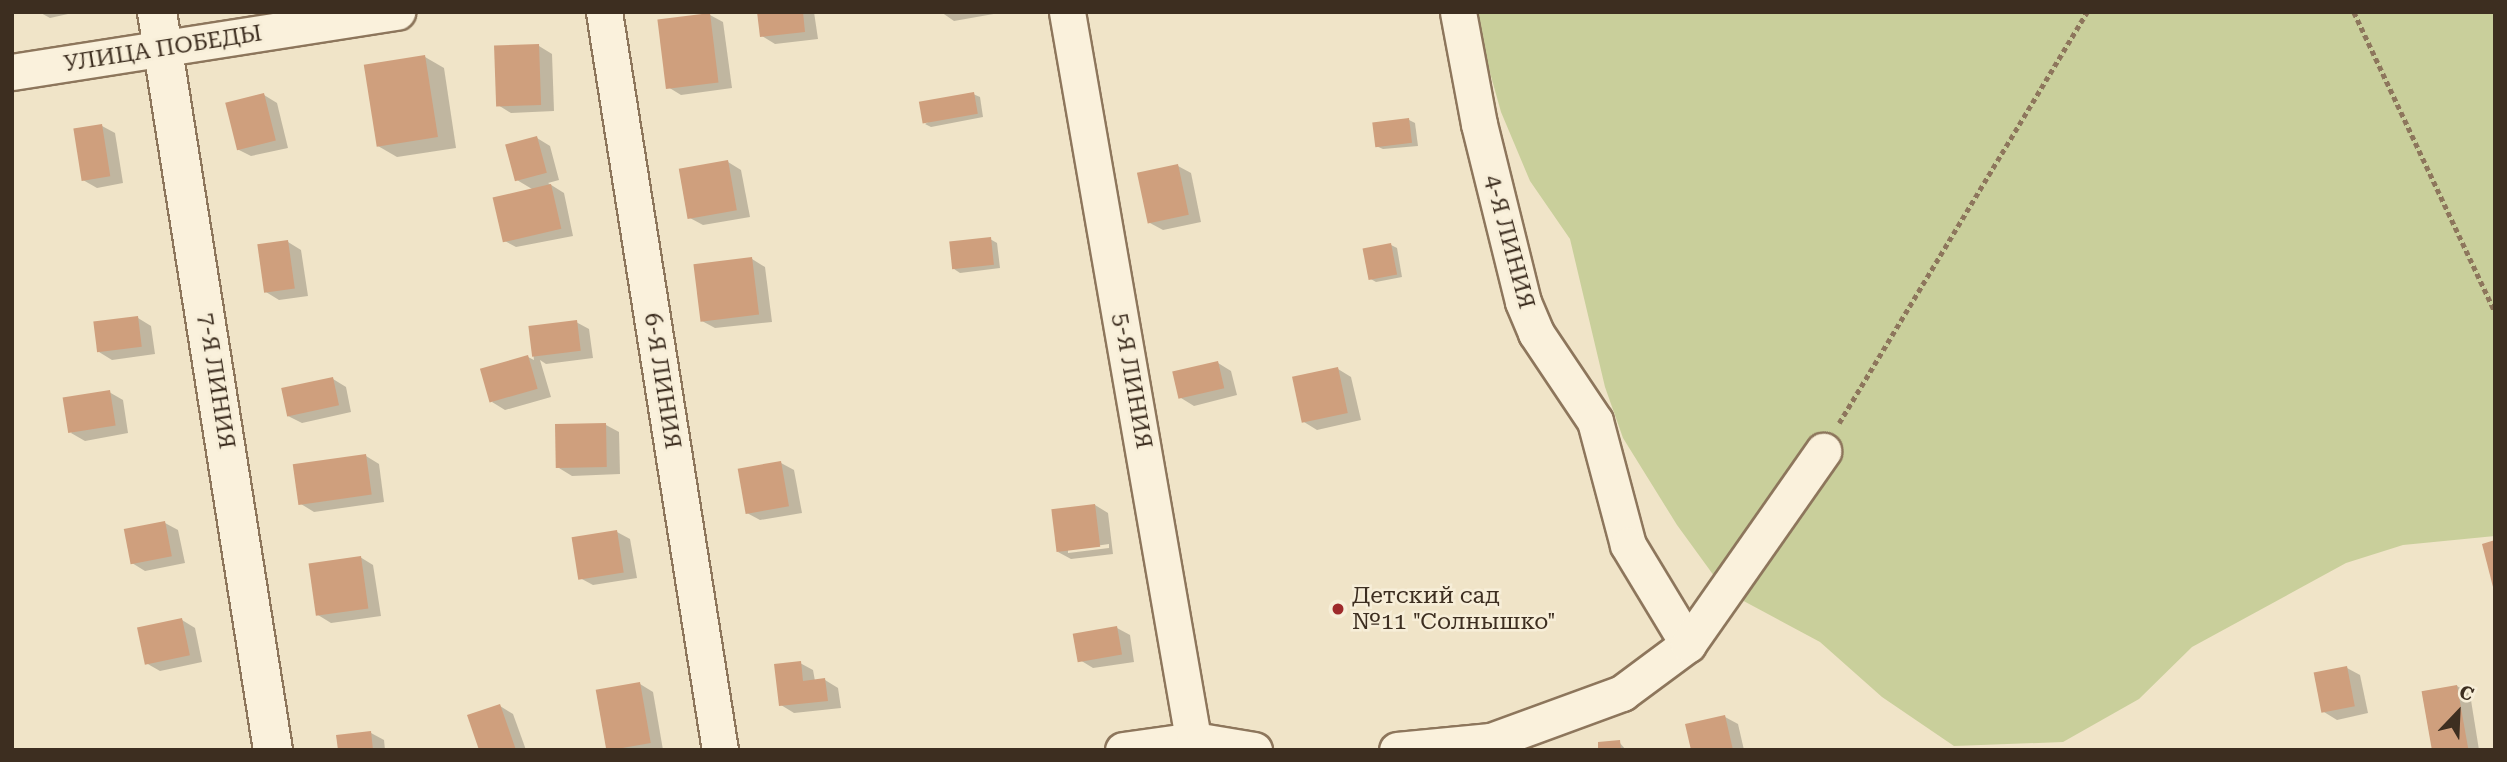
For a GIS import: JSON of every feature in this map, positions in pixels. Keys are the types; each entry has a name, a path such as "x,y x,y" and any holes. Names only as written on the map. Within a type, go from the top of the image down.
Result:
{"main road":[{"name":"7-Я ЛИНИЯ","path":"157,12 273,750"}],"street":[{"name":"УЛИЦА ПОБЕДЫ","path":"12,72 397,12"},
{"name":"6-Я ЛИНИЯ","path":"604,12 720,750"},
{"name":"5-Я ЛИНИЯ","path":"1067,12 1195,745"},
{"name":"4-Я ЛИНИЯ","path":"1458,12 1479,124 1522,302 1536,333 1595,421 1628,545 1688,644"},
{"path":"1397,750 1491,741 1622,694 1688,644 1823,451"},
{"path":"1123,750 1195,745 1254,750"}],"path":[{"path":"1823,451 2087,12"},
{"path":"2354,12 2495,312"}],"green space":[{"path":"1473,12 2495,12 2495,536 2403,545 2346,563 2192,647 2139,699 2063,742 1954,746 1882,697 1820,642 1725,591 1677,525 1623,438 1605,387 1570,239 1530,181 1501,112"}],"building":[{"path":"757,12 803,12 805,32 760,37"},
{"path":"710,13 719,82 666,89 657,19"},
{"path":"539,44 541,105 496,107 494,46"},
{"path":"425,55 438,137 377,147 364,65"},
{"path":"974,92 978,114 923,123 919,102"},
{"path":"264,93 276,141 237,150 225,103"},
{"path":"1409,118 1412,143 1375,147 1372,123"},
{"path":"102,124 110,176 82,181 73,129"},
{"path":"537,136 547,173 515,181 505,145"},
{"path":"728,160 737,210 688,219 679,169"},
{"path":"1178,164 1189,215 1148,224 1137,173"},
{"path":"551,184 561,229 503,242 493,197"},
{"path":"991,237 994,265 952,269 949,241"},
{"path":"288,240 295,289 264,293 257,244"},
{"path":"1391,243 1397,274 1369,280 1363,249"},
{"path":"752,257 759,315 701,322 693,264"},
{"path":"138,316 142,347 97,352 93,321"},
{"path":"577,320 581,351 532,357 528,326"},
{"path":"528,355 538,389 490,402 480,369"},
{"path":"1218,361 1224,388 1179,399 1172,372"},
{"path":"1338,367 1348,413 1302,423 1292,377"},
{"path":"333,377 339,405 287,416 281,388"},
{"path":"110,390 116,426 68,433 63,398"},
{"path":"606,423 607,467 556,468 555,424"},
{"path":"366,454 372,495 298,505 293,464"},
{"path":"781,461 789,506 746,514 738,469"},
{"path":"1095,504 1100,547 1057,552 1051,509"},
{"path":"165,521 172,556 131,564 124,529"},
{"path":"617,530 624,572 578,580 572,537"},
{"path":"2495,540 2495,591 2494,591 2482,544"},
{"path":"361,556 368,608 316,616 309,563"},
{"path":"182,618 190,655 145,665 137,628"},
{"path":"1117,626 1122,655 1078,662 1073,634"},
{"path":"801,661 803,681 825,678 828,701 779,706 774,664"},
{"path":"2347,666 2355,706 2321,713 2314,672"},
{"path":"640,682 651,743 606,750 596,690"},
{"path":"2457,685 2468,750 2432,750 2422,691"},
{"path":"500,704 516,750 479,750 467,715"},
{"path":"1725,715 1733,750 1691,750 1685,724"},
{"path":"371,731 373,750 338,750 336,735"},
{"path":"1620,740 1621,750 1598,750 1598,742"}],"place":[{"name":"Детский сад №11 \"Солнышко\"","path":"1338,609"}]}
